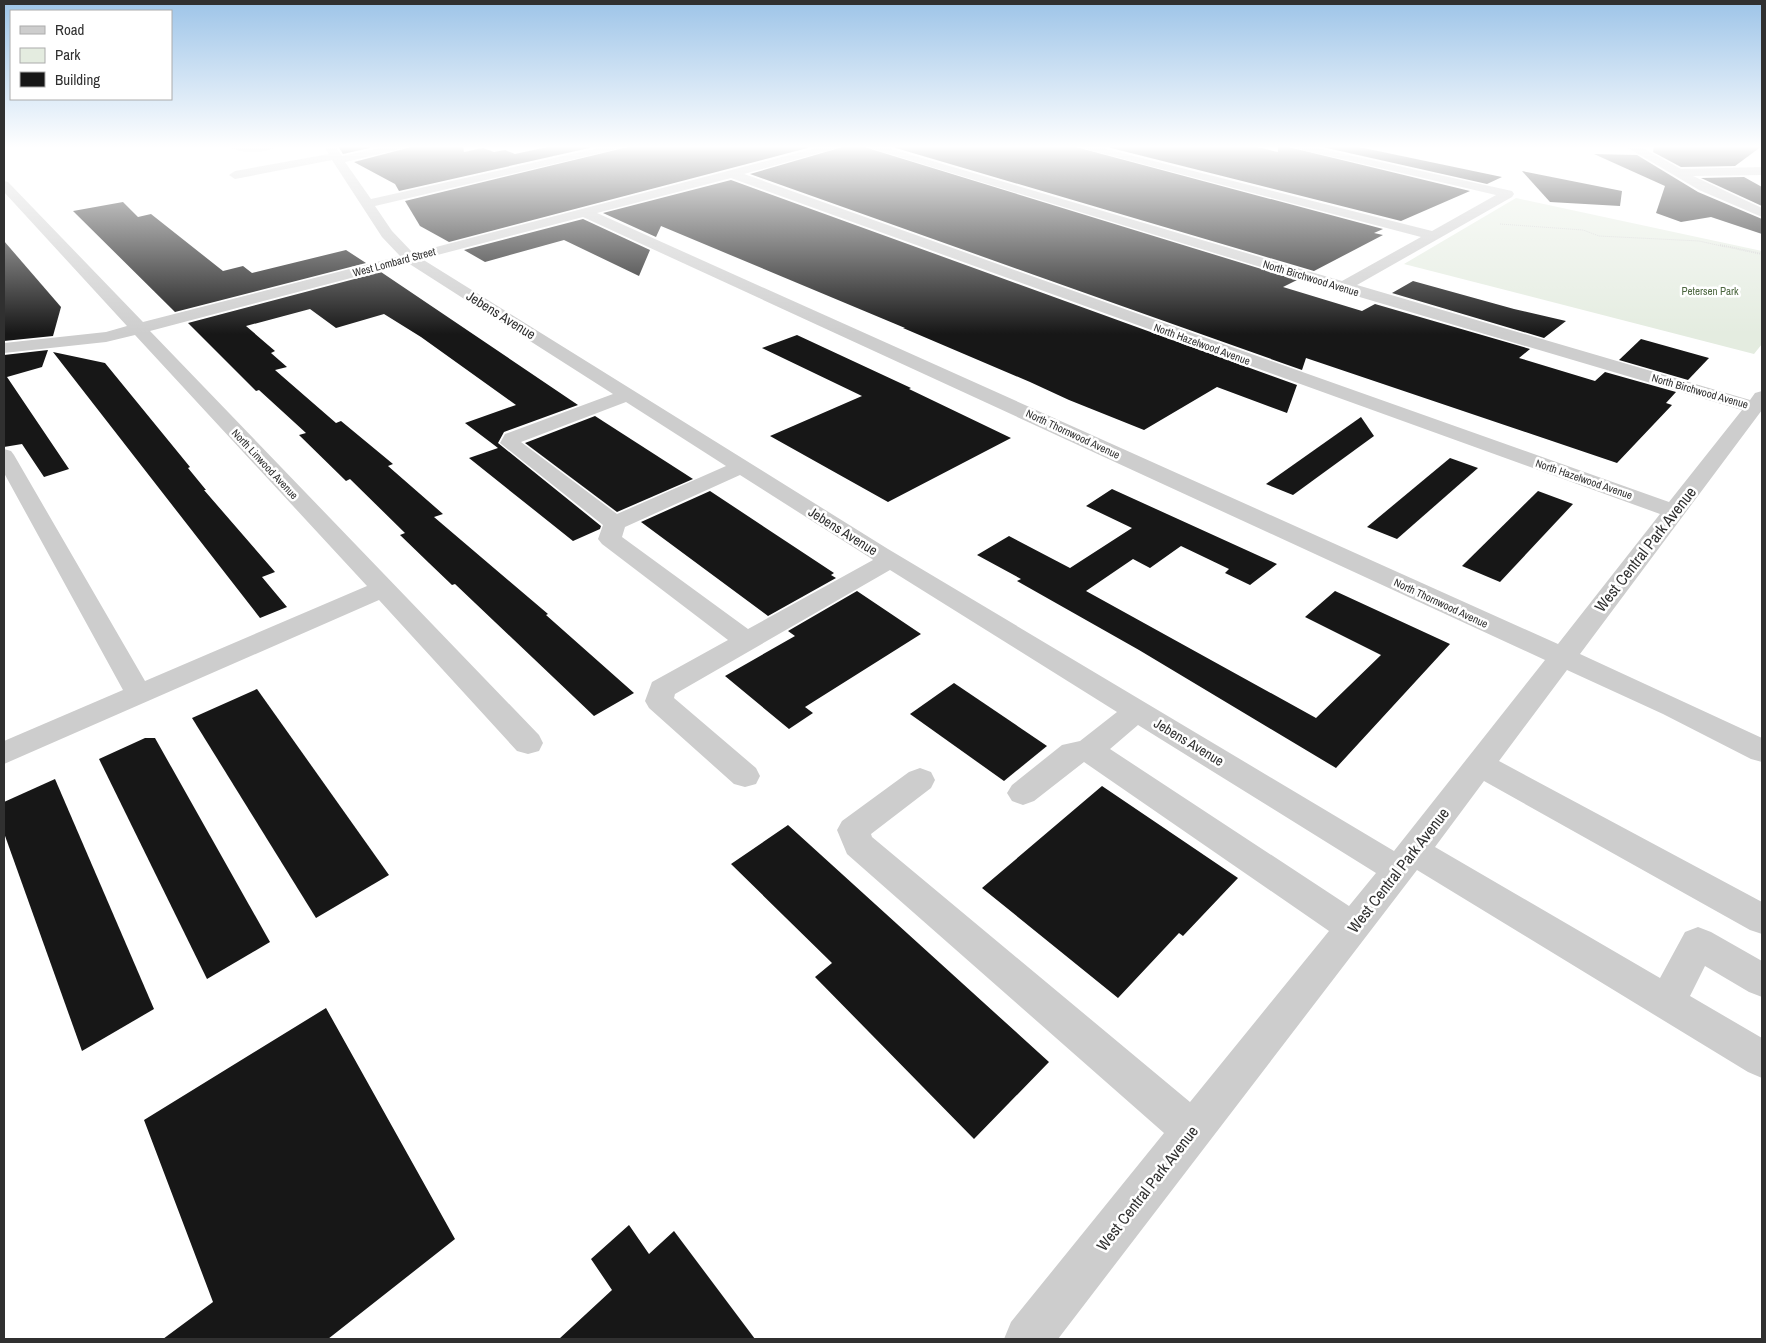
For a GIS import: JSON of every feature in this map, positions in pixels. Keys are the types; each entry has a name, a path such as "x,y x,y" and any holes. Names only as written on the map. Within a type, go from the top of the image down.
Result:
{"street":[{"name":"North Linwood Avenue","path":"26,209 528,743"},
{"name":"Jebens Avenue","path":"370,209 387,234 410,258 890,560 1137,711 1406,861 1667,1002 1762,1059"},
{"name":"West Lombard Street","path":"4,348 106,336 138,329 597,209"},
{"name":"North Hazelwood Avenue","path":"828,209 1674,511"},
{"name":"North Birchwood Avenue","path":"1079,209 1757,408"},
{"path":"1327,209 1435,236"},
{"path":"1342,287 1482,209"},
{"name":"North Thornwood Avenue","path":"584,212 1561,658 1673,707 1762,751"},
{"path":"615,522 510,443 512,438 628,395"},
{"name":"West Central Park Avenue","path":"1028,1339 1406,861 1674,511 1757,408"},
{"path":"4,455 139,694"},
{"path":"741,466 615,522 610,538 746,642"},
{"path":"746,776 660,702 662,689 890,560"},
{"path":"4,753 382,589"},
{"path":"1023,793 1073,753 1089,750 1137,711"},
{"path":"1089,750 1353,928"},
{"path":"1480,764 1762,918"},
{"path":"920,780 853,830 859,845 1193,1131"},
{"path":"1667,1002 1698,943 1762,980"}],"path":[{"path":"1495,224 1583,230 1599,236 1699,241 1762,254"}],"green space":[{"name":"Petersen Park","path":"1498,209 1566,209 1762,251 1762,344 1754,354 1404,264"}],"building":[{"path":"86,209 130,209 138,217 151,214 223,271 243,266 252,273 346,250 366,263 175,312 73,211"},
{"path":"410,209 576,209 449,242 420,226"},
{"path":"620,209 810,209 1297,385 1287,413 1217,387 1144,430 1069,400 903,328 905,328 661,226 656,237 603,213"},
{"path":"848,209 1065,209 1297,280 1283,287 1362,311 1375,304 1530,349 1519,358 1595,381 1605,372 1676,392 1666,403 1672,405 1617,463 1306,358 1302,370"},
{"path":"1102,209 1307,209 1383,229 1374,233 1383,235 1314,271"},
{"path":"1352,209 1429,209 1401,221"},
{"path":"1657,209 1738,209 1762,219 1762,234 1711,217 1681,222 1656,213"},
{"path":"583,219 650,250 639,276 564,240 485,262 464,250"},
{"path":"4,241 61,307 53,336 4,341"},
{"path":"381,272 578,405 504,432 498,443 601,526 600,529 573,541 469,458 498,448 465,423 516,405 421,337 384,314 336,328 310,309 246,326 275,351 271,353 287,367 275,370 336,423 341,421 393,464 388,466 443,514 434,517 548,614 546,615 634,693 594,716 455,584 452,585 400,535 405,533 350,479 346,481 299,435 306,433 259,390 256,391 188,323"},
{"path":"1413,281 1514,309 1566,321 1544,338 1392,293"},
{"path":"797,335 911,388 909,389 1011,438 888,502 770,436 862,396 762,348"},
{"path":"1641,339 1709,358 1688,380 1619,360"},
{"path":"48,350 42,367 7,377 69,469 44,477 22,444 4,447 4,355"},
{"path":"53,352 105,363 190,467 188,468 206,490 204,490 275,572 262,577 287,607 260,618"},
{"path":"595,416 693,479 617,512 525,443"},
{"path":"1361,417 1374,436 1293,495 1266,484"},
{"path":"1450,458 1478,468 1397,539 1367,527"},
{"path":"1112,489 1277,564 1250,585 1225,573 1229,569 1181,546 1150,568 1133,559 1086,591 1316,718 1381,655 1305,617 1335,591 1450,644 1336,768 1139,650 1017,581 1021,579 977,555 1009,536 1070,568 1132,528 1086,506"},
{"path":"710,491 834,573 831,575 836,578 768,616 641,522"},
{"path":"1538,491 1573,504 1500,582 1462,566"},
{"path":"857,591 921,634 805,707 813,713 789,729 725,676 795,636 788,631"},
{"path":"954,683 1047,746 1004,781 910,714"},
{"path":"257,689 389,875 316,918 192,718"},
{"path":"145,738 155,738 270,942 207,979 99,759"},
{"path":"55,779 154,1009 82,1051 4,833 4,802"},
{"path":"1102,786 1238,878 1183,936 1179,933 1118,998 982,888"},
{"path":"788,825 1049,1062 974,1139 815,977 832,963 731,864"},
{"path":"326,1008 455,1239 328,1339 163,1339 213,1302 144,1120"},
{"path":"629,1225 649,1254 674,1231 755,1339 559,1339 612,1290 591,1259"}]}
